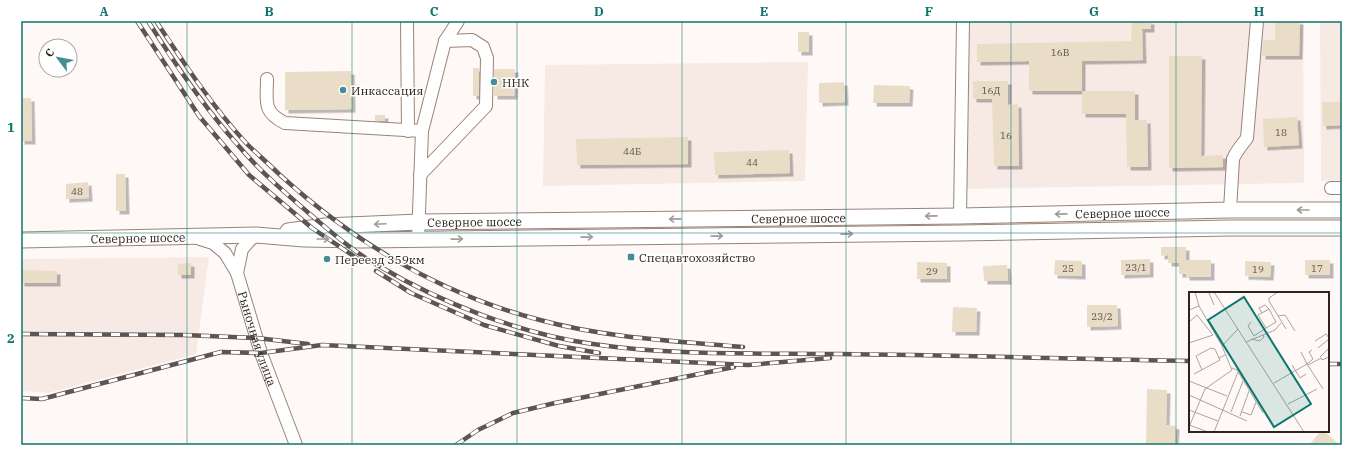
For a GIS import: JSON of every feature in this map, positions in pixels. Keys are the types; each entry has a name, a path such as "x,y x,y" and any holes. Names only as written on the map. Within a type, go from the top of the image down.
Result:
{"main road":[{"name":"Северное шоссе","path":"256,235 325,226 418,222 960,216 1230,210 1342,210"},
{"path":"1230,210 1230,228"},
{"path":"960,216 960,233"},
{"name":"Северное шоссе","path":"21,240 256,235 304,239 418,239 960,233 1230,228 1342,228"}],"street":[{"path":"407,21 408,131"},
{"path":"418,239 422,132 445,40 458,21"},
{"path":"960,216 963,21"},
{"path":"1230,210 1233,159 1235,152 1241,147 1247,138 1257,21"},
{"path":"420,175 486,106 487,58 483,47 472,40 445,40"},
{"path":"267,79 267,105 269,112 277,119 285,123 422,132"},
{"name":"Рыночная улица","path":"256,235 242,248 237,273 261,353 296,445"},
{"path":"191,236 213,243 225,253 237,273"}],"shaded area":[{"path":"968,21 1303,21 1304,183 966,189"},
{"path":"1320,21 1342,21 1342,180 1321,181"},
{"path":"808,62 805,181 543,186 545,65"},
{"path":"209,257 196,354 48,393 21,391 21,259"}],"building":[{"path":"1132,21 1151,21 1151,29 1142,29 1143,60 1082,61 1082,91 1029,91 1029,61 977,62 977,44 1131,41"},
{"path":"1275,21 1300,21 1299,56 1262,56 1263,40 1275,40"},
{"path":"798,32 809,32 809,52 798,52"},
{"path":"1169,56 1202,56 1201,156 1223,155 1223,167 1169,168"},
{"path":"473,68 479,68 479,96 473,96"},
{"path":"494,69 515,69 514,96 494,96"},
{"path":"351,71 352,109 285,110 285,72"},
{"path":"973,81 1008,81 1008,105 1018,104 1019,166 994,166 992,99 973,99"},
{"path":"844,82 845,102 819,103 819,83"},
{"path":"874,85 910,86 909,103 873,103"},
{"path":"1082,91 1135,91 1135,120 1147,120 1148,167 1127,167 1126,114 1082,114"},
{"path":"21,98 31,98 32,141 21,141"},
{"path":"1322,102 1342,102 1342,125 1323,126"},
{"path":"375,115 385,115 385,121 375,121"},
{"path":"1297,117 1299,145 1264,147 1263,119"},
{"path":"688,137 688,164 577,165 576,139"},
{"path":"789,150 790,173 715,175 714,152"},
{"path":"116,174 125,174 126,211 116,211"},
{"path":"88,182 89,198 66,199 66,184"},
{"path":"1161,247 1186,247 1186,260 1211,260 1211,277 1186,277 1186,274 1179,274 1179,263 1168,263 1168,255 1161,256"},
{"path":"1150,259 1150,274 1121,275 1121,260"},
{"path":"1055,260 1082,261 1082,276 1054,275"},
{"path":"1305,260 1330,260 1330,275 1305,275"},
{"path":"1245,261 1271,262 1270,277 1245,276"},
{"path":"917,262 947,263 947,279 917,279"},
{"path":"191,263 191,275 178,275 178,264"},
{"path":"1007,265 1008,281 984,281 983,266"},
{"path":"21,270 57,271 57,283 21,283"},
{"path":"1087,305 1117,305 1118,326 1087,327"},
{"path":"953,307 977,308 976,332 952,332"},
{"path":"1147,389 1167,390 1166,425 1176,426 1175,445 1146,445"},
{"path":"1320,432 1324,432 1340,445 1309,445"}],"railway":[{"path":"137,21 199,116 249,175 312,228 361,261"},
{"path":"148,21 190,84 246,155 286,194 325,227 363,256 403,280 455,304 510,325 538,333 593,344 623,348 684,352 746,354 926,355 1189,361"},
{"path":"156,21 210,99 246,143 309,200 369,244 401,264 468,296 503,309 540,320 615,335 666,341 743,347"},
{"path":"376,271 411,293 484,325 559,346 599,353"},
{"path":"21,334 184,335 257,338 308,344"},
{"path":"21,398 42,399 221,352 261,353 322,345 748,365 830,358"},
{"path":"1329,364 1342,364"},
{"path":"456,445 478,430 513,413 555,403 734,367"}],"place":[{"name":"ННК","path":"494,82"},
{"name":"Инкассация","path":"343,90"},
{"name":"Спецавтохозяйство","path":"631,257"},
{"name":"Переезд 359км","path":"327,259"}]}
